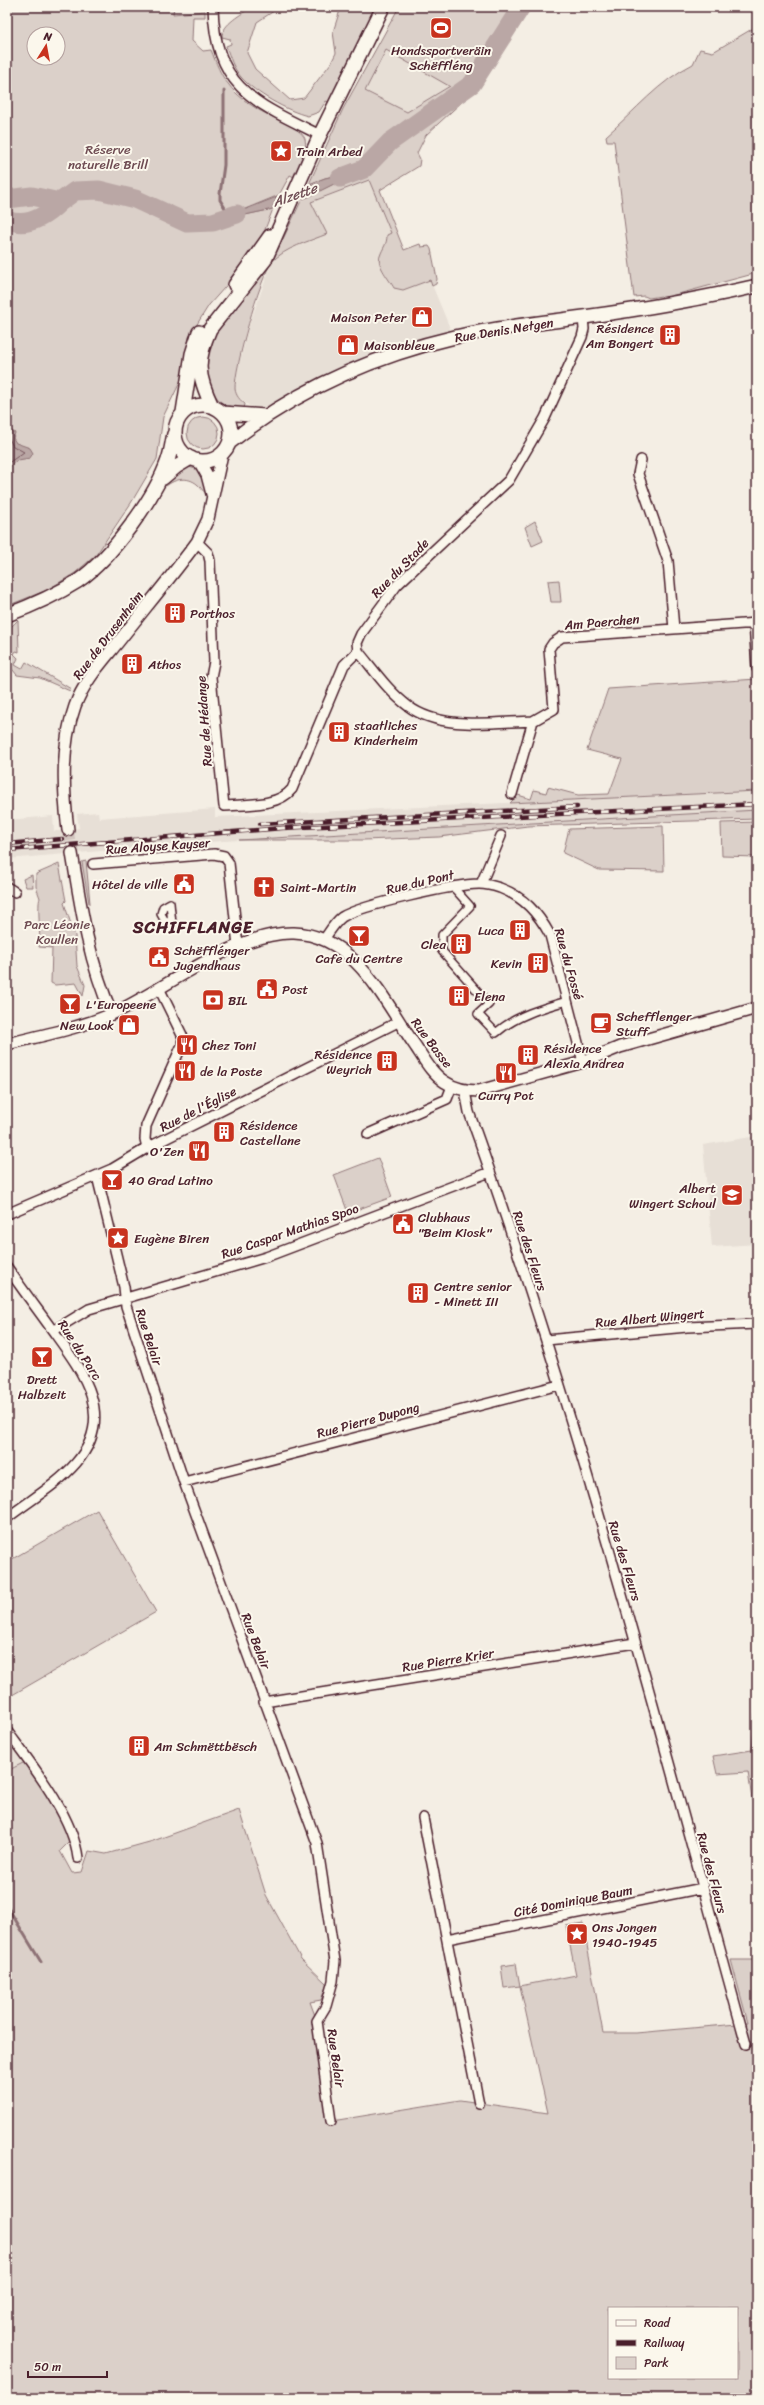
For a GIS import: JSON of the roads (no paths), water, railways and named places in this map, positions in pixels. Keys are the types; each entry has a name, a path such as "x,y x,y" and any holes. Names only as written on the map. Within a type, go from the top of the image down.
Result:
{"main road":[{"path":"7,615 46,599 78,580 107,554 126,530 158,484 176,466 195,460 215,458 226,448 231,427 217,409 199,372 204,342 210,329 266,260 299,180 383,7"},
{"path":"351,73 390,7"},
{"path":"158,484 169,460 175,426 183,412 192,354 203,325 243,276 286,210"},
{"name":"Rue Denis Netgen","path":"226,448 265,416 328,382 376,361 419,347 477,332 692,301 757,286"},
{"path":"183,412 197,405 265,416"},
{"path":"174,434 179,448 195,460"}],"street":[{"path":"213,7 214,27 219,52 235,82 262,105 320,135"},
{"name":"Rue du Stade","path":"358,651 357,642 361,634 397,585 509,480 545,418 576,350 584,329 583,317"},
{"name":"Rue de Drusenheim","path":"68,830 64,770 68,731 76,705 92,675 196,542 208,519 212,496 226,448"},
{"path":"195,460 207,476 212,496"},
{"path":"641,460 638,474 668,561 674,629"},
{"name":"Rue de Hédange","path":"196,542 208,554 210,561 214,662 212,677 224,806 280,799 288,795 292,789 344,665 358,651"},
{"name":"Am Paerchen","path":"533,721 554,709 549,649 553,643 562,637 756,623 757,668"},
{"path":"358,651 394,694 409,707 425,715 454,722 533,721 512,794"},
{"path":"481,884 501,836"},
{"path":"72,853 86,939 94,970 112,1014"},
{"name":"Rue Aloyse Kayser","path":"94,864 214,854 224,856 229,863 238,946"},
{"name":"Rue du Pont","path":"325,938 336,923 343,917 389,902 453,887 481,884"},
{"name":"Rue du Fossé","path":"481,884 499,888 515,895 530,906 541,919 553,946 583,1062"},
{"path":"453,887 470,906 442,935 442,951 489,1004 478,1014 496,1033 505,1025 543,1008 567,1001"},
{"name":"Rue Basse","path":"7,1044 92,1022 112,1014 238,946 260,938 280,934 310,934 325,938 342,948 360,967 430,1068 443,1081 452,1086 465,1090 479,1091 583,1062 620,1047 757,1008"},
{"path":"147,1148 145,1139 146,1126 182,1045 183,1037 159,988"},
{"name":"Rue de l'Église","path":"7,1214 97,1176 147,1148 398,1022"},
{"path":"368,1134 447,1099 452,1086"},
{"name":"Rue des Fleurs","path":"465,1090 469,1112 546,1340 636,1643 746,2044"},
{"name":"Rue Caspar Mathias Spoo","path":"53,1331 89,1308 266,1257 490,1172"},
{"name":"Rue Belair","path":"97,1176 124,1287 124,1297 184,1482 264,1702 308,1814 317,1843 335,1960 333,1981 326,2006 317,2021 331,2122"},
{"name":"Rue du Parc","path":"7,1267 86,1379 91,1390 95,1409 92,1432 86,1449 76,1463 49,1487 7,1518"},
{"name":"Rue Albert Wingert","path":"546,1340 687,1327 757,1324"},
{"name":"Rue Pierre Dupong","path":"184,1482 558,1384"},
{"name":"Rue Pierre Krier","path":"264,1702 636,1643"},
{"path":"7,1731 29,1760 75,1836 78,1858"},
{"path":"424,1818 480,2104"},
{"name":"Cité Dominique Baum","path":"447,1939 703,1888"}],"water":[{"path":"364,169 308,197 273,209 213,222 325,178"},
{"path":"12,431 15,433 13,438 16,443 30,448 33,453 30,458 18,460 7,468 7,432"}],"waterway":[{"name":"Alzette","path":"340,178 364,169 390,142 472,84 521,7"},
{"path":"224,91 224,165 220,200 230,216"},
{"name":"Alzette","path":"7,199 32,196 60,202 75,191 99,190 135,199 187,223 213,222 237,214"},
{"path":"7,220 22,223 29,222 49,212 60,202"},
{"path":"7,1906 41,1962"}],"tunnel":[{"path":"68,830 72,853"}],"railway":[{"path":"7,850 283,828 757,804"},
{"path":"260,824 577,807"},
{"path":"7,844 62,839"}],"place":[{"name":"Hondssportveräin Schëffléng","path":"441,28"},
{"name":"Train Arbed","path":"281,151"},
{"name":"Maison Peter","path":"422,317"},
{"name":"Résidence Am Bongert","path":"670,335"},
{"name":"Maisonbleue","path":"348,345"},
{"name":"Porthos","path":"175,613"},
{"name":"Athos","path":"132,664"},
{"name":"staatliches Kinderheim","path":"339,732"},
{"name":"Hôtel de ville","path":"184,884"},
{"name":"Saint-Martin","path":"264,887"},
{"name":"Luca","path":"520,930"},
{"name":"Cafe du Centre","path":"359,936"},
{"name":"Clea","path":"461,944"},
{"name":"Schëfflénger Jugendhaus","path":"159,957"},
{"name":"Kevin","path":"538,963"},
{"name":"Post","path":"267,989"},
{"name":"Elena","path":"459,996"},
{"name":"BIL","path":"213,1000"},
{"name":"L'Europeene","path":"70,1004"},
{"name":"Schefflenger Stuff","path":"601,1023"},
{"name":"New Look","path":"129,1025"},
{"name":"Chez Toni","path":"187,1045"},
{"name":"Résidence Alexia Andrea","path":"528,1055"},
{"name":"Résidence Weyrich","path":"387,1061"},
{"name":"de la Poste","path":"185,1071"},
{"name":"Curry Pot","path":"506,1073"},
{"name":"Résidence Castellane","path":"224,1132"},
{"name":"O'Zen","path":"199,1151"},
{"name":"40 Grad Latino","path":"112,1180"},
{"name":"Albert Wingert Schoul","path":"732,1195"},
{"name":"Clubhaus \"Beim Kiosk\"","path":"403,1224"},
{"name":"Eugène Biren","path":"118,1238"},
{"name":"Centre senior - Minett III","path":"418,1293"},
{"name":"Drett Halbzeit","path":"42,1357"},
{"name":"Am Schmëttbësch","path":"139,1746"},
{"name":"Ons Jongen 1940-1945","path":"577,1934"}],"district":[{"name":"SCHIFFLANGE","path":"193,927"}],"park label":[{"name":"Réserve naturelle Brill","path":"108,156"},
{"name":"Parc Léonie Koullen","path":"57,932"}]}
